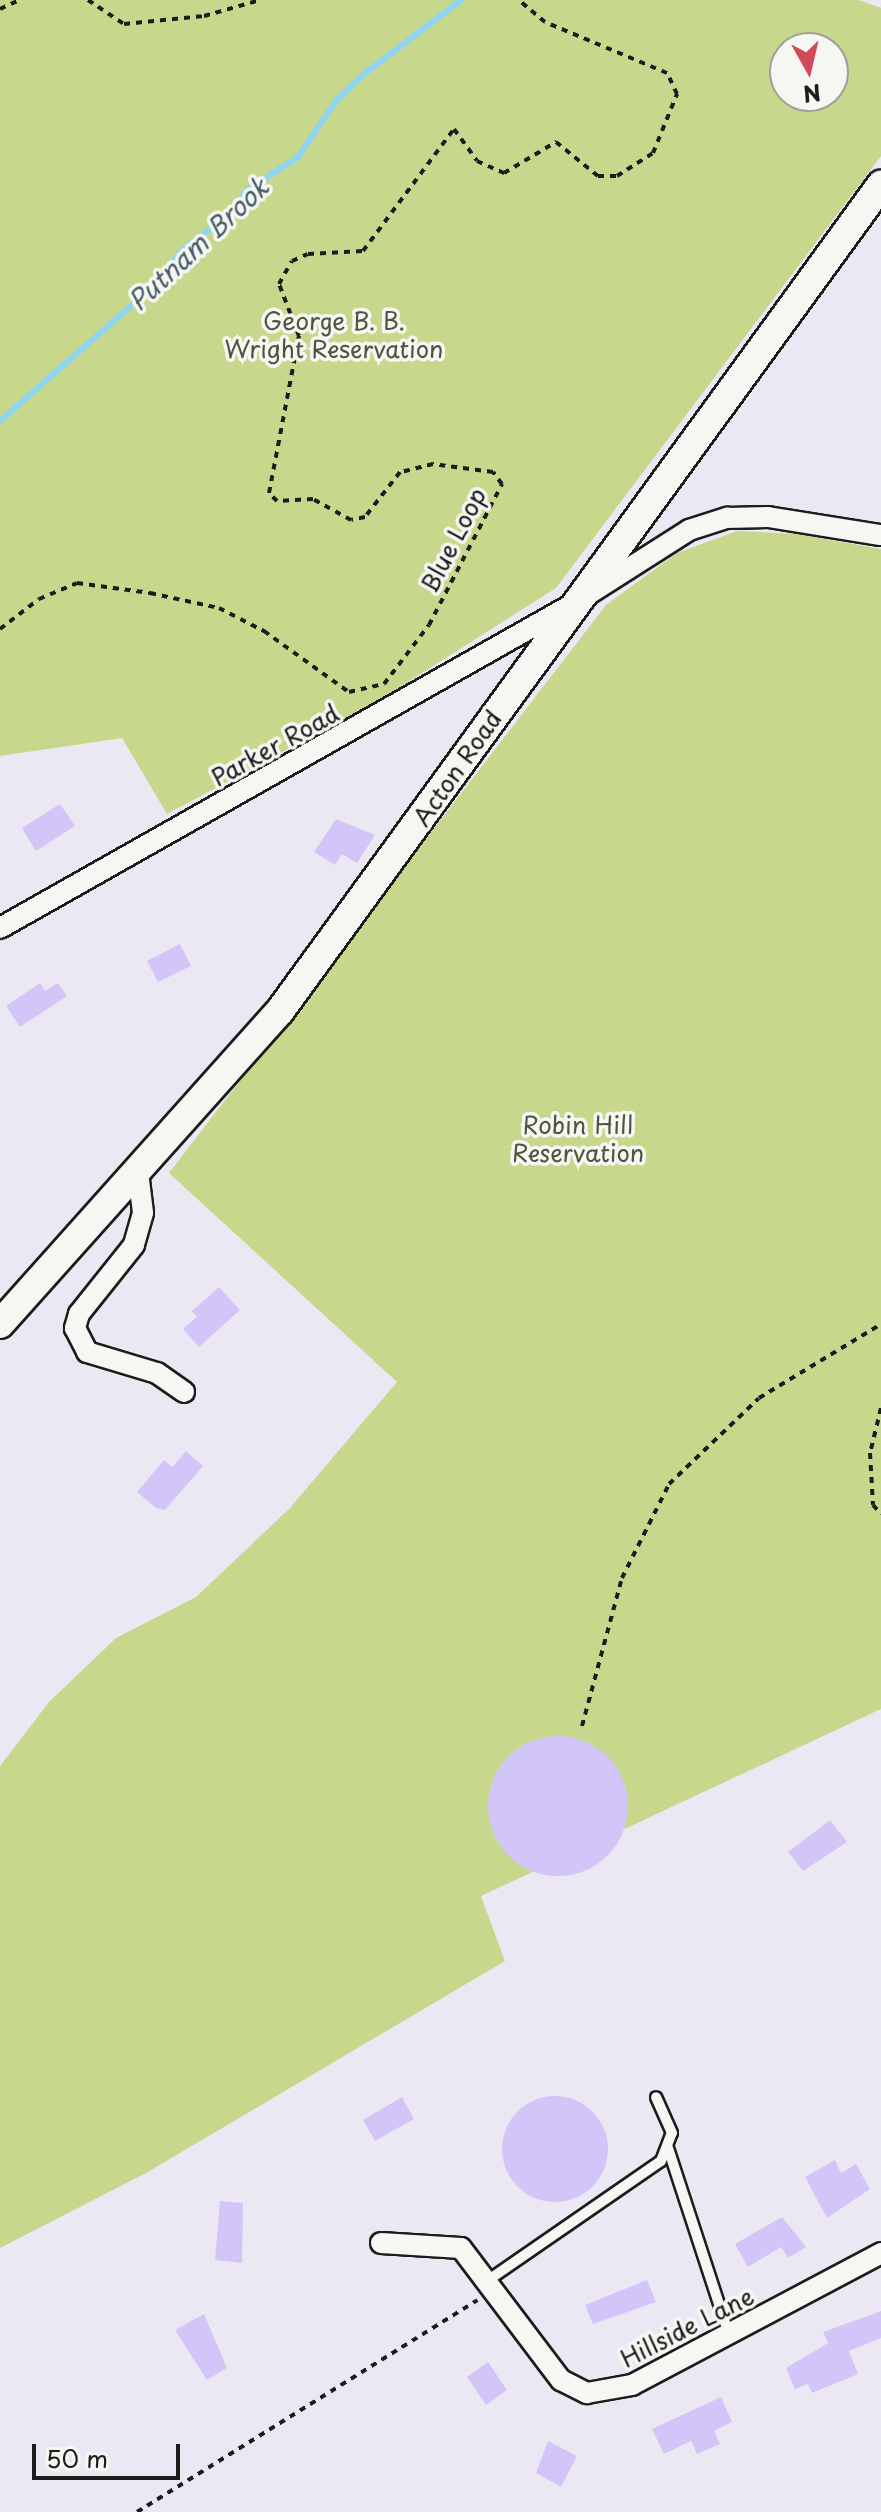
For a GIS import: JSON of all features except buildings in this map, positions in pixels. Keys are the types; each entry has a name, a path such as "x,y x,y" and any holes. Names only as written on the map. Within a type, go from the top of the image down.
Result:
{"main road":[{"name":"Acton Road","path":"0,1324 280,1011 573,604 881,185"}],"street":[{"name":"Parker Road","path":"0,928 573,604 707,522 768,517 881,535"},
{"path":"138,1172 143,1213 134,1245 79,1314 75,1328 87,1352 157,1373 184,1392"},
{"name":"Hillside Lane","path":"381,2243 447,2243 470,2255 561,2380 587,2393 632,2385 881,2253"}],"lane":[{"path":"656,2097 670,2120 668,2148 729,2335"},
{"path":"490,2286 661,2161 668,2148"}],"path":[{"path":"0,9 19,0"},
{"path":"88,0 124,24 204,16 260,0"},
{"name":"Blue Loop","path":"0,629 39,599 77,583 150,593 219,608 264,631 349,692 384,684 429,625 502,484 493,472 433,464 400,472 365,517 351,520 313,499 277,501 269,493 299,336 279,284 292,261 308,254 363,251 454,129 477,161 504,173 556,142 598,176 617,176 653,153 677,94 667,73 545,22 519,0"},
{"path":"582,1726 622,1578 669,1484 759,1398 881,1324"},
{"path":"881,1408 870,1453 873,1505 881,1514"},
{"path":"137,2512 490,2286"}],"green space":[{"name":"George B. B. Wright Reservation","path":"0,0 859,0 881,8 881,156 556,588 381,699 167,814 122,738 0,756"},
{"name":"Robin Hill Reservation","path":"737,531 796,534 881,549 881,1709 481,1896 505,1961 146,2173 0,2248 0,1766 49,1702 116,1638 196,1597 289,1509 397,1382 169,1173 606,605 677,553"}],"waterway":[{"name":"Putnam Brook","path":"0,421 157,283 181,251 227,216 247,190 298,157 336,101 364,74 461,0"}]}
